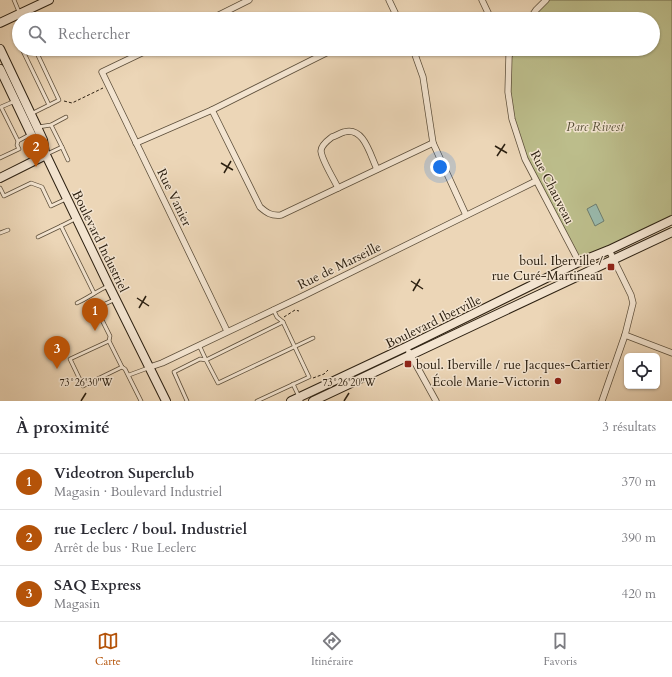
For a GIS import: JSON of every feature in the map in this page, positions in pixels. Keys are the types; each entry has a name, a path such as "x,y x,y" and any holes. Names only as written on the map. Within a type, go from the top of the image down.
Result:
{"street":[{"path":"28,12 49,0"},
{"path":"225,12 249,0"},
{"path":"389,0 394,12"},
{"path":"482,0 488,12"},
{"path":"535,12 546,0"},
{"path":"0,23 12,19"},
{"name":"Boulevard Industriel","path":"0,49 43,140 46,155"},
{"name":"Rue Vanier","path":"135,56 102,72 227,331"},
{"path":"136,143 212,110 320,56"},
{"path":"415,56 423,78 433,143 466,215"},
{"name":"Rue Chauveau","path":"509,56 508,92 512,118 525,159 579,262"},
{"name":"Boulevard Industriel","path":"0,69 3,81 16,101 31,134 46,155 166,401"},
{"path":"212,110 260,207 266,213 274,215 281,215 433,143"},
{"path":"338,188 321,151 328,140 344,132 354,131 360,134 376,169"},
{"path":"0,178 46,155"},
{"name":"Rue de Marseille","path":"150,367 199,345 536,181"},
{"name":"Boulevard Iberville","path":"297,400 579,262 672,220"},
{"name":"Boulevard Iberville","path":"313,401 672,232"},
{"path":"602,401 625,335 633,303 631,295 608,250"},
{"path":"625,335 672,353"},
{"path":"406,347 436,401"}],"lane":[{"path":"14,0 19,12"},
{"path":"25,56 48,105"},
{"path":"31,114 59,100 38,56"},
{"path":"0,158 19,149 17,145 18,141 1,108 16,101"},
{"path":"37,127 51,125 66,117"},
{"path":"51,125 68,160"},
{"path":"18,141 31,134"},
{"path":"46,155 62,147"},
{"path":"0,199 31,182 42,187 51,206 67,198"},
{"path":"0,188 4,196"},
{"path":"38,237 76,218"},
{"path":"61,226 94,293"},
{"path":"0,233 8,230"},
{"path":"77,303 109,286"},
{"path":"116,299 96,308 110,336 109,341 122,367 126,369 141,401"},
{"path":"257,401 309,377 282,321 273,309"},
{"path":"181,401 186,400 174,372 200,359 206,360 282,321"},
{"path":"199,345 218,383 313,338"},
{"path":"109,341 70,359 83,386 122,367"},
{"path":"129,375 150,367"},
{"path":"293,384 297,400"}],"path":[{"path":"59,100 72,103 108,85"},
{"path":"282,321 285,315 295,310 299,311"},
{"path":"309,377 315,378 324,374 328,370"}],"green space":[{"name":"Parc Rivest","path":"547,0 672,0 672,220 579,262 525,159 512,119 508,67 512,56 660,56 660,12 537,12"}],"shaded area":[{"path":"596,204 604,221 595,226 587,209"}],"place":[{"name":"rue Leclerc / boul. Industriel","path":"36,167"},
{"name":"boul. Iberville / rue Curé-Martineau","path":"611,267"},
{"name":"Videotron Superclub","path":"95,331"},
{"name":"boul. Iberville / rue Jacques-Cartier","path":"408,364"},
{"name":"SAQ Express","path":"57,369"},
{"name":"École Marie-Victorin","path":"558,381"}]}
